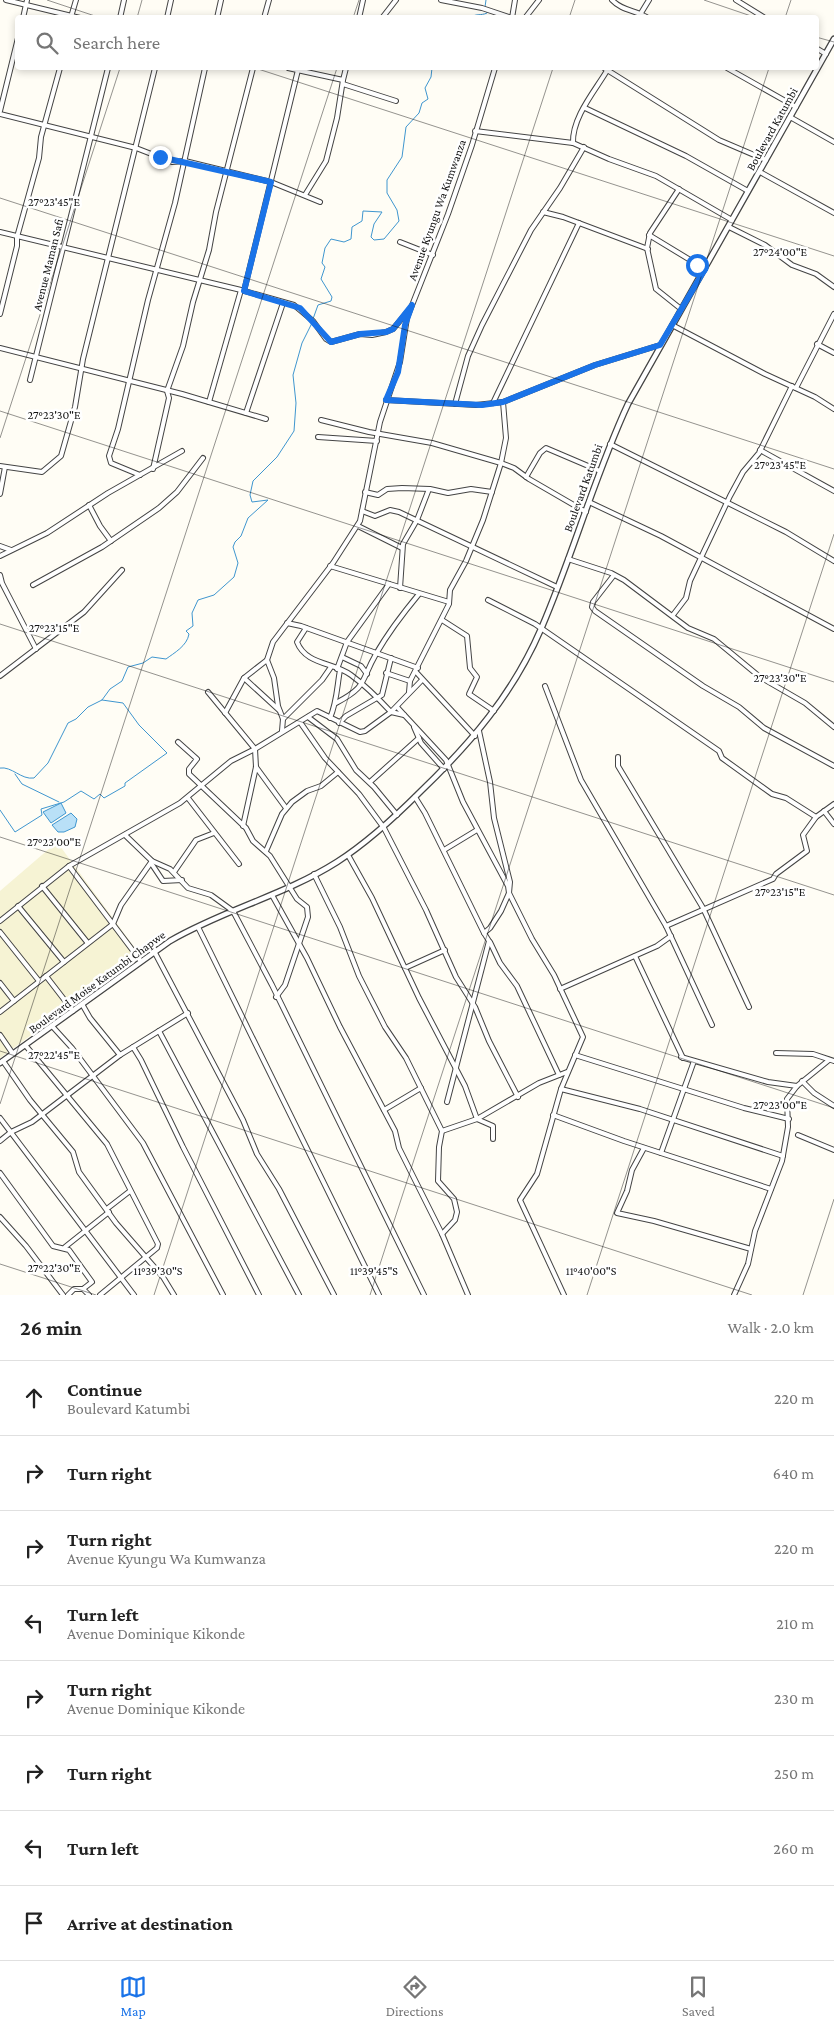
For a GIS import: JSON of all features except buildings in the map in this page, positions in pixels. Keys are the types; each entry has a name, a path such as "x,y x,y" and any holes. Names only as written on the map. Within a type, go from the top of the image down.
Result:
{"street":[{"path":"6,0 26,2 68,15"},
{"path":"71,15 76,0"},
{"path":"121,15 124,0"},
{"path":"168,15 171,0"},
{"path":"218,15 221,0"},
{"path":"265,15 268,0"},
{"path":"360,15 363,0"},
{"path":"384,15 396,0"},
{"path":"441,0 460,2 506,15"},
{"path":"512,15 515,0"},
{"path":"527,15 539,0"},
{"path":"612,0 621,7 643,15"},
{"path":"640,13 649,0"},
{"path":"736,0 760,15"},
{"path":"23,15 26,2"},
{"name":"Boulevard Katumbi","path":"819,66 834,39"},
{"path":"15,50 0,113 16,120 29,120 136,148 172,162 185,161 271,182 320,202"},
{"path":"819,50 826,54"},
{"path":"0,314 12,267 17,237 39,158 44,124 59,70"},
{"name":"Avenue Maman Safi","path":"30,380 108,70"},
{"path":"0,494 2,466 36,473 42,472 61,456 155,70"},
{"path":"140,476 114,464 109,459 127,381 185,161 206,70"},
{"path":"153,469 169,398 167,391 183,346 199,280 209,250 216,212 252,70"},
{"path":"209,402 243,290 298,70 343,82 396,101"},
{"path":"305,195 326,161 346,70"},
{"name":"Avenue Kyungu Wa Kumwanza","path":"267,660 269,648 358,526 386,400 398,372 405,325 433,255 494,70"},
{"path":"573,143 573,135 578,120 606,70"},
{"path":"610,70 719,140 766,160"},
{"path":"730,70 796,107"},
{"name":"Boulevard Katumbi","path":"291,887 348,855 384,828 475,736 522,669 541,629 610,444 628,404 817,70"},
{"path":"585,108 686,156 748,191"},
{"path":"790,118 834,142"},
{"path":"475,131 573,143 608,159 656,176 732,220"},
{"path":"455,404 468,356 480,329 531,230 584,147"},
{"path":"760,172 834,214"},
{"path":"679,189 649,235 648,249 656,289 681,309"},
{"path":"543,212 579,223 648,249"},
{"path":"493,403 579,223"},
{"path":"729,227 765,245 792,265 816,274 834,287"},
{"path":"0,232 156,271 243,290 300,308 331,342 360,334 386,332 393,329 412,305"},
{"path":"649,235 705,269"},
{"path":"400,242 433,255"},
{"path":"246,413 283,303"},
{"path":"673,616 684,602 690,581 743,472 760,450 834,314"},
{"path":"672,325 794,387 834,410"},
{"path":"817,344 834,353"},
{"path":"386,400 455,404 503,402 595,365 660,345"},
{"path":"0,348 209,402 266,419"},
{"path":"410,692 410,681 450,602 450,590 466,561 470,546 492,492 506,438 503,402"},
{"path":"321,420 378,434 432,443 501,463 514,468 586,512"},
{"path":"318,437 377,441"},
{"path":"610,444 786,532 834,561"},
{"path":"526,477 540,452 546,448 600,471"},
{"path":"760,450 834,491"},
{"path":"0,556 47,534 89,505 182,451"},
{"path":"33,585 112,541 159,508 177,492 203,458"},
{"path":"365,492 378,495 387,490 429,489 448,493 471,489 492,492"},
{"path":"400,588 402,548 417,520 429,489"},
{"path":"589,502 624,517 834,629"},
{"path":"89,505 100,526 112,541"},
{"path":"362,511 375,516 395,510 557,587"},
{"path":"358,526 402,548"},
{"path":"0,546 11,550"},
{"path":"568,559 614,575 688,628 714,639 760,677 804,703 834,727"},
{"path":"330,566 450,602"},
{"path":"0,676 84,612 122,570"},
{"path":"0,575 2,583 36,649"},
{"path":"614,575 593,602 592,607 595,610 704,686 739,707 764,728 834,766"},
{"path":"330,718 336,703 338,669 347,642 389,584"},
{"path":"336,703 351,696 363,684 376,653 419,594"},
{"path":"488,600 541,629 719,751 722,758 772,794 786,798 816,817"},
{"path":"442,620 463,633 469,640 470,668 478,677 468,694 494,711"},
{"path":"287,624 306,628 347,642 417,670 422,680 475,736"},
{"path":"306,628 297,639 300,649 315,660 338,669 363,684 391,712 404,715"},
{"path":"342,657 361,666 367,674"},
{"path":"340,723 346,716 383,693 386,673 391,658"},
{"path":"225,713 244,678 267,660 274,678 279,710 284,720"},
{"path":"282,731 284,720 322,680 331,667"},
{"path":"386,673 410,681"},
{"path":"244,678 279,710"},
{"path":"0,921 69,866 188,798 231,761 255,750 316,711 355,730 365,731 397,707 422,680"},
{"path":"545,686 581,780 666,926 712,1025"},
{"path":"208,692 255,750 256,768 243,826"},
{"path":"397,707 440,752 448,765 477,830 508,886 509,893 560,988 583,1037 561,1089 537,1174 520,1200 564,1295"},
{"path":"308,717 337,739 356,770 370,782 397,815"},
{"path":"300,722 338,772 359,794 384,828 460,984 473,1004 486,1036 518,1097"},
{"path":"414,725 419,738 444,769"},
{"path":"479,731 490,782 494,818 510,882 509,893 490,928 484,933"},
{"path":"370,782 419,738"},
{"path":"178,742 196,758 188,772 243,826 253,841 266,851 297,899 305,904 309,912 285,985 276,997"},
{"path":"618,757 618,766 704,909 749,1007"},
{"path":"256,768 286,808"},
{"path":"266,851 286,808 307,791 321,786 338,772"},
{"path":"415,797 444,850 472,912 500,963 517,986 559,1075"},
{"path":"188,798 239,864"},
{"path":"666,926 773,879 776,874 807,850 803,835 816,817 834,804"},
{"path":"824,811 834,824"},
{"path":"239,822 244,817"},
{"path":"444,850 477,830"},
{"path":"174,872 196,840 214,833"},
{"path":"125,835 152,862 163,881 182,880"},
{"path":"348,855 372,898 456,1070 476,1119 492,1126 493,1139"},
{"path":"152,862 174,872 188,888 212,895 233,911 424,1295"},
{"path":"0,1012 113,924 121,905 152,862"},
{"path":"69,866 140,960"},
{"path":"314,874 385,1027 406,1058 442,1131 438,1147 438,1181 454,1200 457,1212 455,1220 442,1234"},
{"path":"42,886 88,942"},
{"name":"Boulevard Moise Katumbi Chapwe","path":"1,1062 26,1046 154,951 198,927 291,887"},
{"path":"272,895 299,943 340,1027 363,1067 375,1096 397,1135 399,1148 442,1234 468,1295"},
{"path":"18,906 64,962"},
{"path":"198,927 378,1295"},
{"path":"0,932 39,981"},
{"path":"560,988 635,956 670,936"},
{"path":"447,1102 481,966 489,942"},
{"path":"405,968 445,950"},
{"path":"154,951 243,1120 257,1154 279,1189 334,1295"},
{"path":"635,956 682,1057 768,1082 797,1086"},
{"path":"46,976 73,1011"},
{"path":"0,983 14,1001"},
{"path":"82,1004 90,1018 120,1055"},
{"path":"0,1141 11,1132 27,1125 120,1055 188,1013"},
{"path":"52,1026 144,1143 223,1295"},
{"path":"159,1031 299,1295"},
{"path":"0,1035 13,1054"},
{"path":"26,1046 107,1144 158,1244 158,1247 120,1276 100,1295"},
{"path":"133,1047 260,1295"},
{"path":"776,1053 813,1054 834,1061"},
{"path":"575,1055 684,1090 789,1119"},
{"path":"661,1153 694,1060"},
{"path":"734,1295 748,1264 755,1231 783,1156 789,1119 787,1099 802,1081 829,1060"},
{"path":"1,1062 73,1152 79,1172 174,1295"},
{"path":"442,1131 476,1119 518,1097 539,1083 567,1072"},
{"path":"802,1081 814,1093 834,1106"},
{"path":"384,1110 421,1088"},
{"path":"561,1089 672,1120 783,1156"},
{"path":"554,1116 644,1148 771,1189"},
{"path":"0,1118 134,1295"},
{"path":"798,1135 834,1150"},
{"path":"644,1148 632,1170 627,1191 617,1214 662,1223 751,1249"},
{"path":"0,1173 56,1248 65,1247 130,1191"},
{"path":"0,1218 26,1246 62,1295"},
{"path":"65,1247 92,1282 83,1289 74,1289 68,1295"},
{"path":"83,1289 89,1295"}],"shaded area":[{"path":"57,842 140,955 0,1058 0,891"}],"water":[{"path":"61,803 66,813 51,823 43,812"},
{"path":"71,813 77,819 75,827 64,832 58,832 52,825"}],"waterway":[{"path":"485,7 486,0"},
{"path":"478,15 487,13 487,11"},
{"path":"313,319 318,305 331,301 332,297 321,279 325,267 322,263 325,248 331,239 344,242 351,239 352,227 362,221 363,211 382,212 374,224 371,237 374,240 384,239 399,221 397,210 387,193 387,180 402,157 406,127 419,113 422,103 428,99 425,88 431,77 432,70"},
{"path":"0,768 9,769 25,777 34,778 48,763 68,723 76,719 88,707 102,700 110,689 122,681 128,667 143,663 152,657 166,659 180,649 188,638 189,634 186,631 193,626 192,613 198,600 214,595 234,577 238,563 233,547 235,542 241,536 248,518 268,500 252,502 250,495 253,481 277,457 294,431 296,403 293,375 302,343 312,323"},
{"path":"0,810 15,832 42,815 41,809 64,802 81,791 94,799 100,794 104,798 125,786 125,783 167,753 139,725 123,703 102,700"},
{"path":"15,774 22,784 59,802"}],"route":[{"path":"160,157 172,162 185,161 271,182 244,291 300,308 313,320 331,342 360,334 379,334 393,329 412,305 405,325 398,372 386,400 482,405 503,402 617,357 660,345 705,269 697,265"}]}
